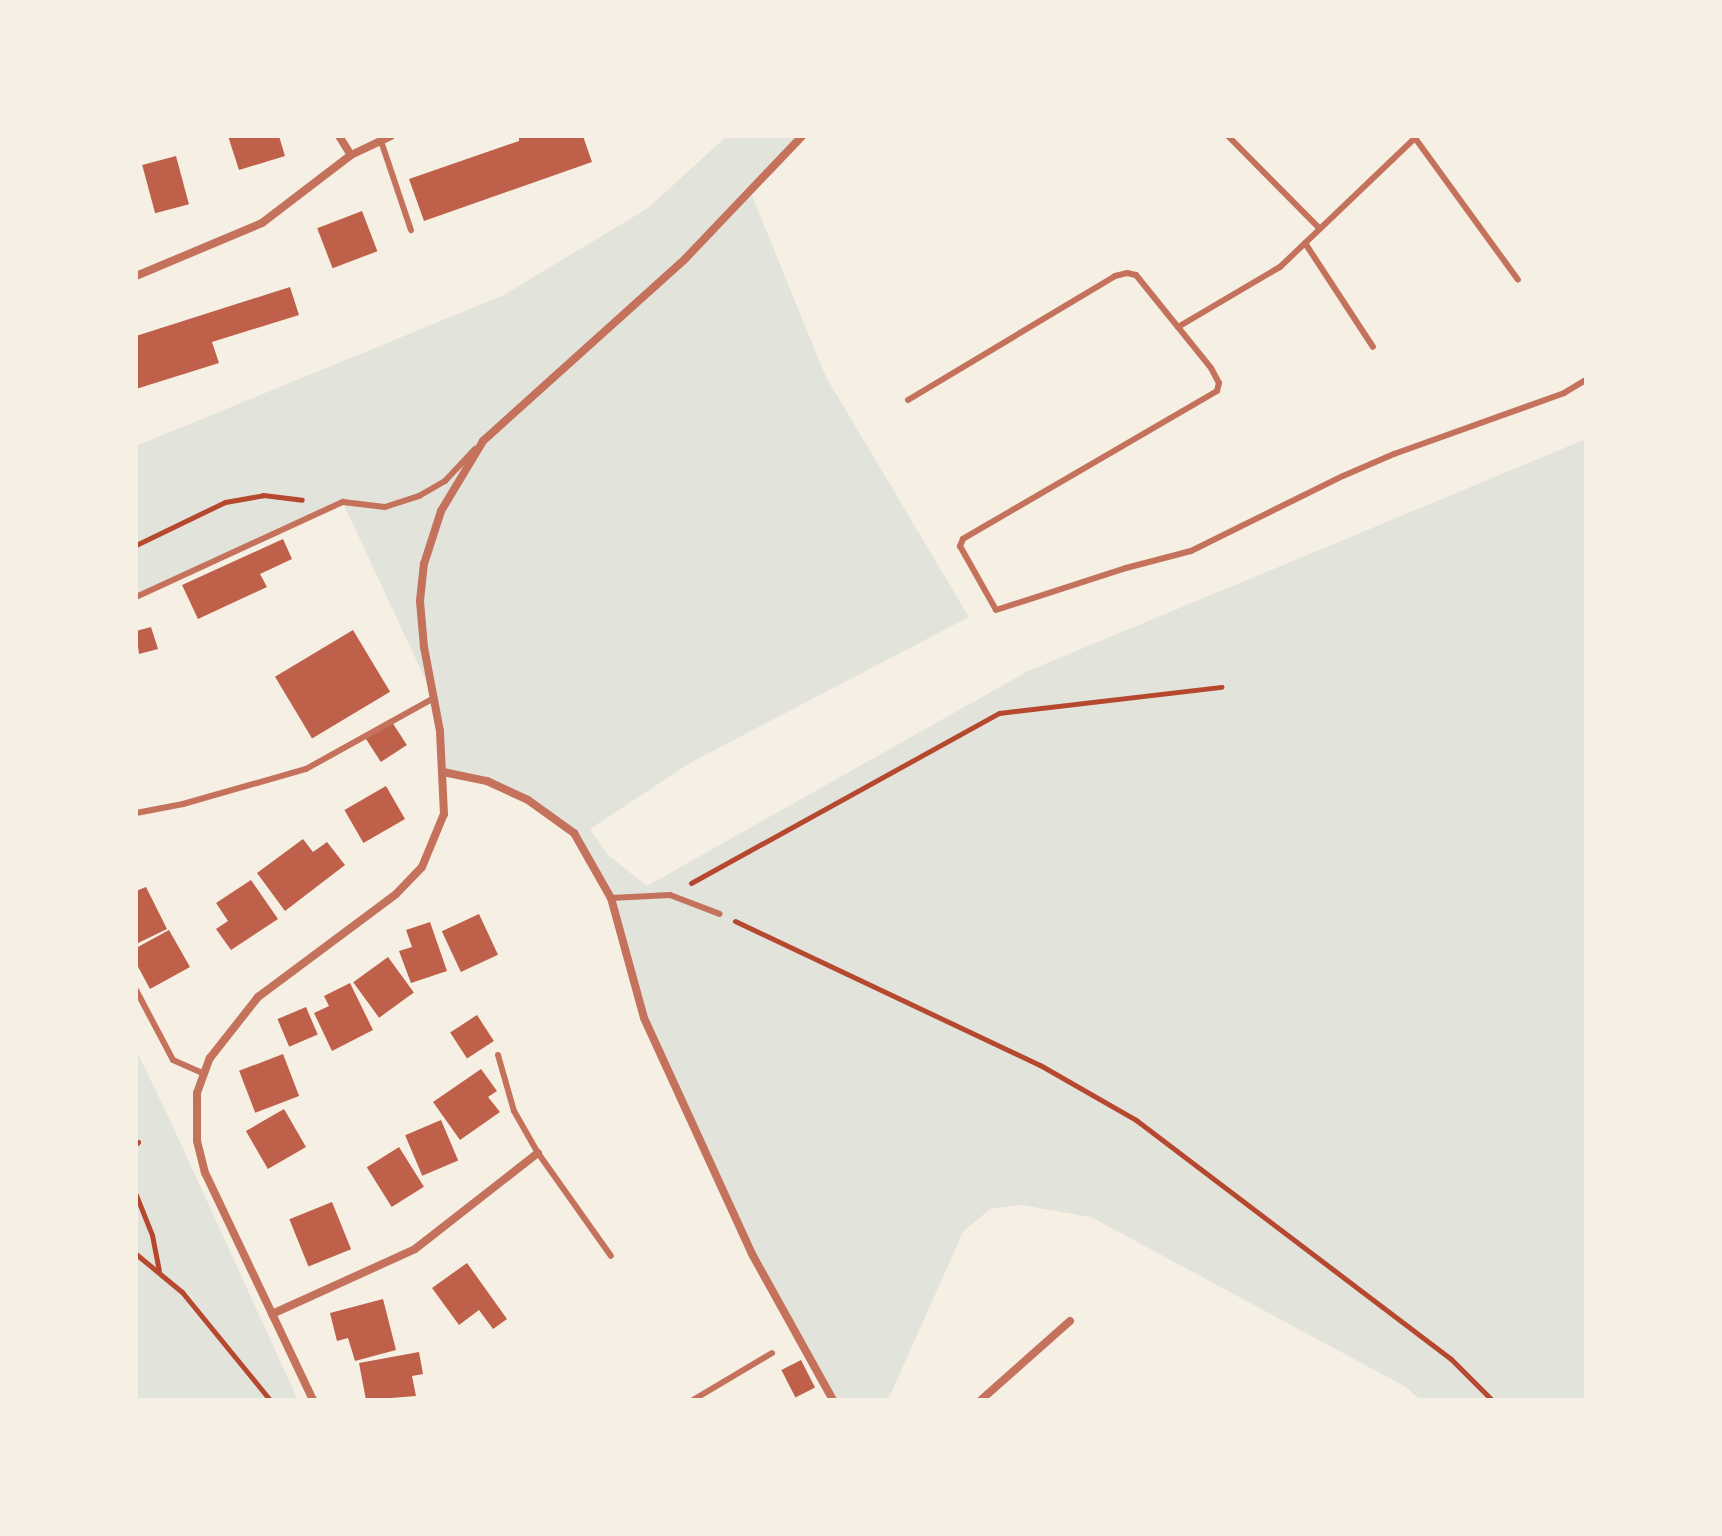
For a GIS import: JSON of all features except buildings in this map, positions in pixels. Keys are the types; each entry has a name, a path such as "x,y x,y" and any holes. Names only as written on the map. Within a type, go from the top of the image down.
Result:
{"street":[{"path":"339,136 351,155"},
{"path":"136,276 262,223 351,155 391,136"},
{"path":"313,1400 205,1173 197,1141 197,1093 210,1058 258,997 396,894 422,867 444,814 443,772 420,601 424,564 441,511 483,441 685,259 802,136"},
{"path":"443,772 487,781 528,800 574,833 611,898 644,1018 752,1254 833,1400"},
{"path":"272,1314 415,1249 538,1153"},
{"path":"981,1400 1070,1321"}],"lane":[{"path":"1228,136 1319,228"},
{"path":"1178,327 1280,267 1416,137 1518,280"},
{"path":"381,141 411,230"},
{"path":"1305,243 1373,347"},
{"path":"908,400 1115,276 1136,275 1211,368 1219,383 1217,391 963,539 960,546 996,610 1126,568 1191,551 1343,476 1394,454 1564,393 1586,380"},
{"path":"136,597 343,502 385,507 419,496 445,481 483,441"},
{"path":"136,813 183,804 306,769 434,698"},
{"path":"611,898 670,895 720,914"},
{"path":"136,990 173,1060 204,1074"},
{"path":"498,1055 514,1111 538,1153 611,1256"},
{"path":"693,1400 772,1353"}],"path":[{"path":"136,545 225,502 263,495 343,502"},
{"path":"670,895 999,713 1221,687"},
{"path":"720,914 1040,1065 1136,1120 1451,1359 1492,1400"},
{"path":"136,1195 152,1235 159,1271"},
{"path":"136,1254 159,1271 222,1338 270,1400"}],"shaded area":[{"path":"727,136 802,136 750,191 826,377 969,617 690,763 590,829 608,855 647,886 1028,671 1586,439 1586,1400 1421,1400 1404,1386 1091,1217 1021,1205 990,1209 963,1232 888,1400 833,1400 767,1282 644,1018 611,898 574,833 528,800 487,781 443,772 434,698 343,503 136,597 136,446 504,295 648,208"},
{"path":"136,1050 170,1120 298,1400 136,1400"}]}
